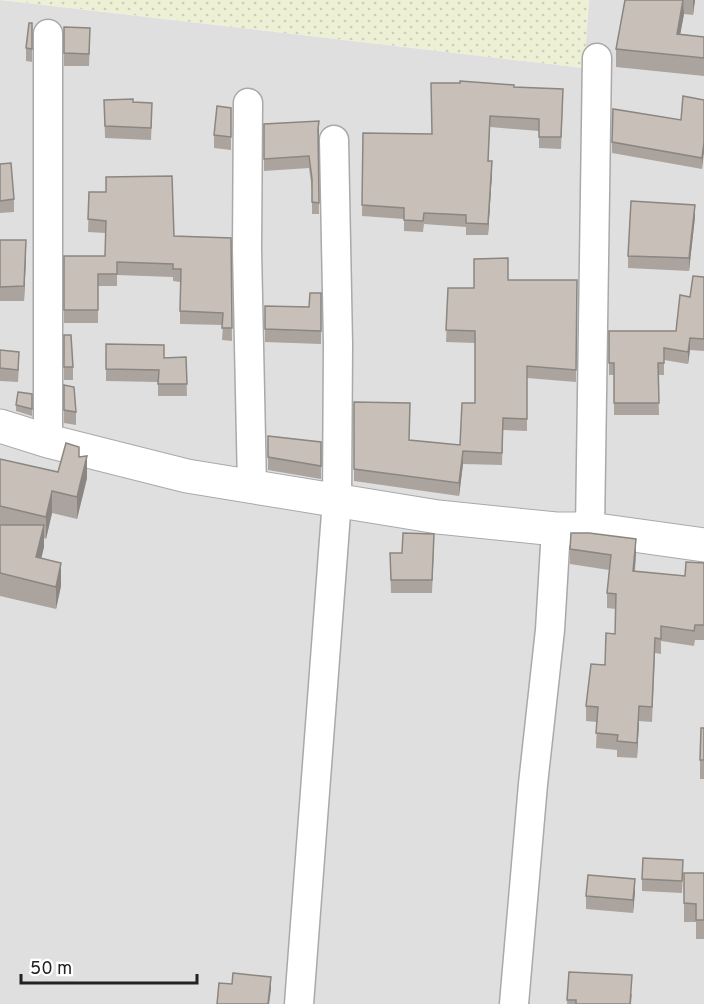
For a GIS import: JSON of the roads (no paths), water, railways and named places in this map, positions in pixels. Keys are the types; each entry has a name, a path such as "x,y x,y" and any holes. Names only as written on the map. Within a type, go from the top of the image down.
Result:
{"street":[{"path":"48,34 48,441"},
{"path":"590,529 597,58"},
{"path":"248,103 247,250 252,487"},
{"path":"299,1004 337,500 338,345 334,140"},
{"path":"0,426 48,441 187,476 252,487 438,517 556,529 590,529 704,545"},
{"path":"514,1004 533,784 550,630 556,529"}]}
